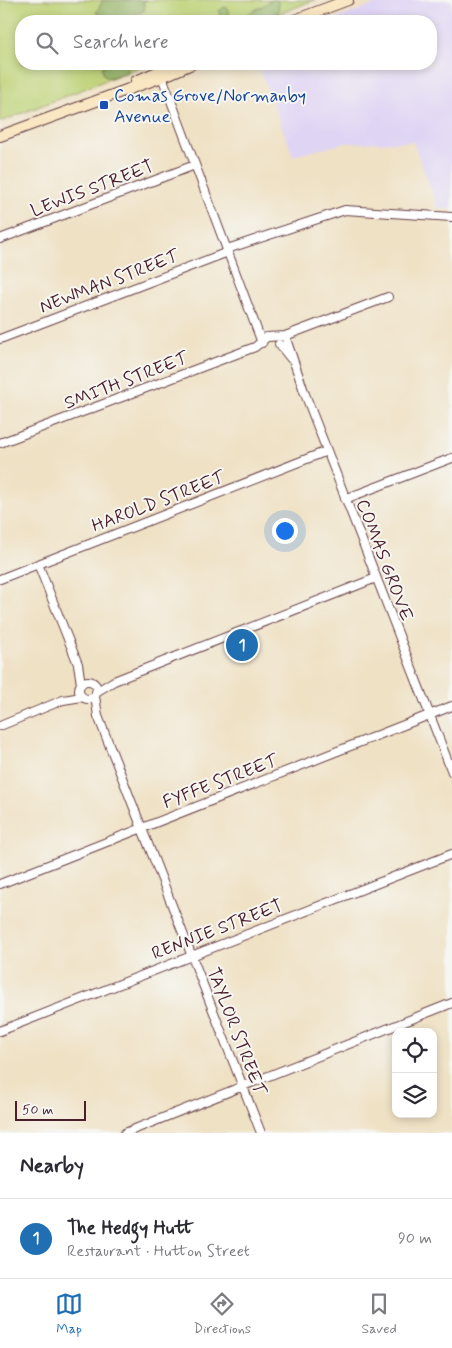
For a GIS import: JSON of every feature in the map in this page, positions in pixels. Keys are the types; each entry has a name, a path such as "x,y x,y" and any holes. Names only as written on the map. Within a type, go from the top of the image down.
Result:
{"main road":[{"path":"308,15 348,0"},
{"path":"161,73 166,70"},
{"path":"0,136 171,70"}],"street":[{"path":"161,73 255,322 258,337 264,340"},
{"name":"LEWIS STREET","path":"0,239 195,165"},
{"name":"NEWMAN STREET","path":"0,339 228,251 344,210 452,217"},
{"name":"SMITH STREET","path":"0,443 264,340 285,336 388,297"},
{"path":"279,344 285,336"},
{"name":"COMAS GROVE","path":"285,336 291,358 345,499 452,772"},
{"name":"SMITH STREET","path":"264,340 279,344"},
{"name":"COMAS GROVE","path":"279,344 291,358"},
{"name":"HAROLD STREET","path":"0,579 327,451"},
{"path":"345,499 452,458"},
{"name":"TAYLOR STREET","path":"38,564 89,688 98,716 261,1133"},
{"path":"0,726 89,688 114,681 376,578"},
{"path":"64,700 84,698 89,688"},
{"name":"TAYLOR STREET","path":"89,688 84,698 98,716"},
{"name":"FYFFE STREET","path":"0,884 452,706"},
{"name":"RENNIE STREET","path":"0,1031 450,854"},
{"path":"125,1133 452,1004"}],"shaded area":[{"path":"386,0 452,0 452,209 438,208 413,142 345,143 293,156 260,70 437,70 437,15 346,15"}],"green space":[{"path":"0,0 315,0 275,15 15,15 15,70 132,70 0,122"},
{"path":"103,0 147,0 143,2 144,11 134,15 100,15 96,13"},
{"path":"272,0 277,0 279,4 278,13 273,15 244,15"},
{"path":"224,7 227,8 230,15 220,15 219,11"},
{"path":"102,70 126,70 126,73 107,78"}],"place":[{"name":"Comas Grove/Normanby Avenue","path":"104,105"},
{"name":"The Hedgy Hutt","path":"242,645"}]}
